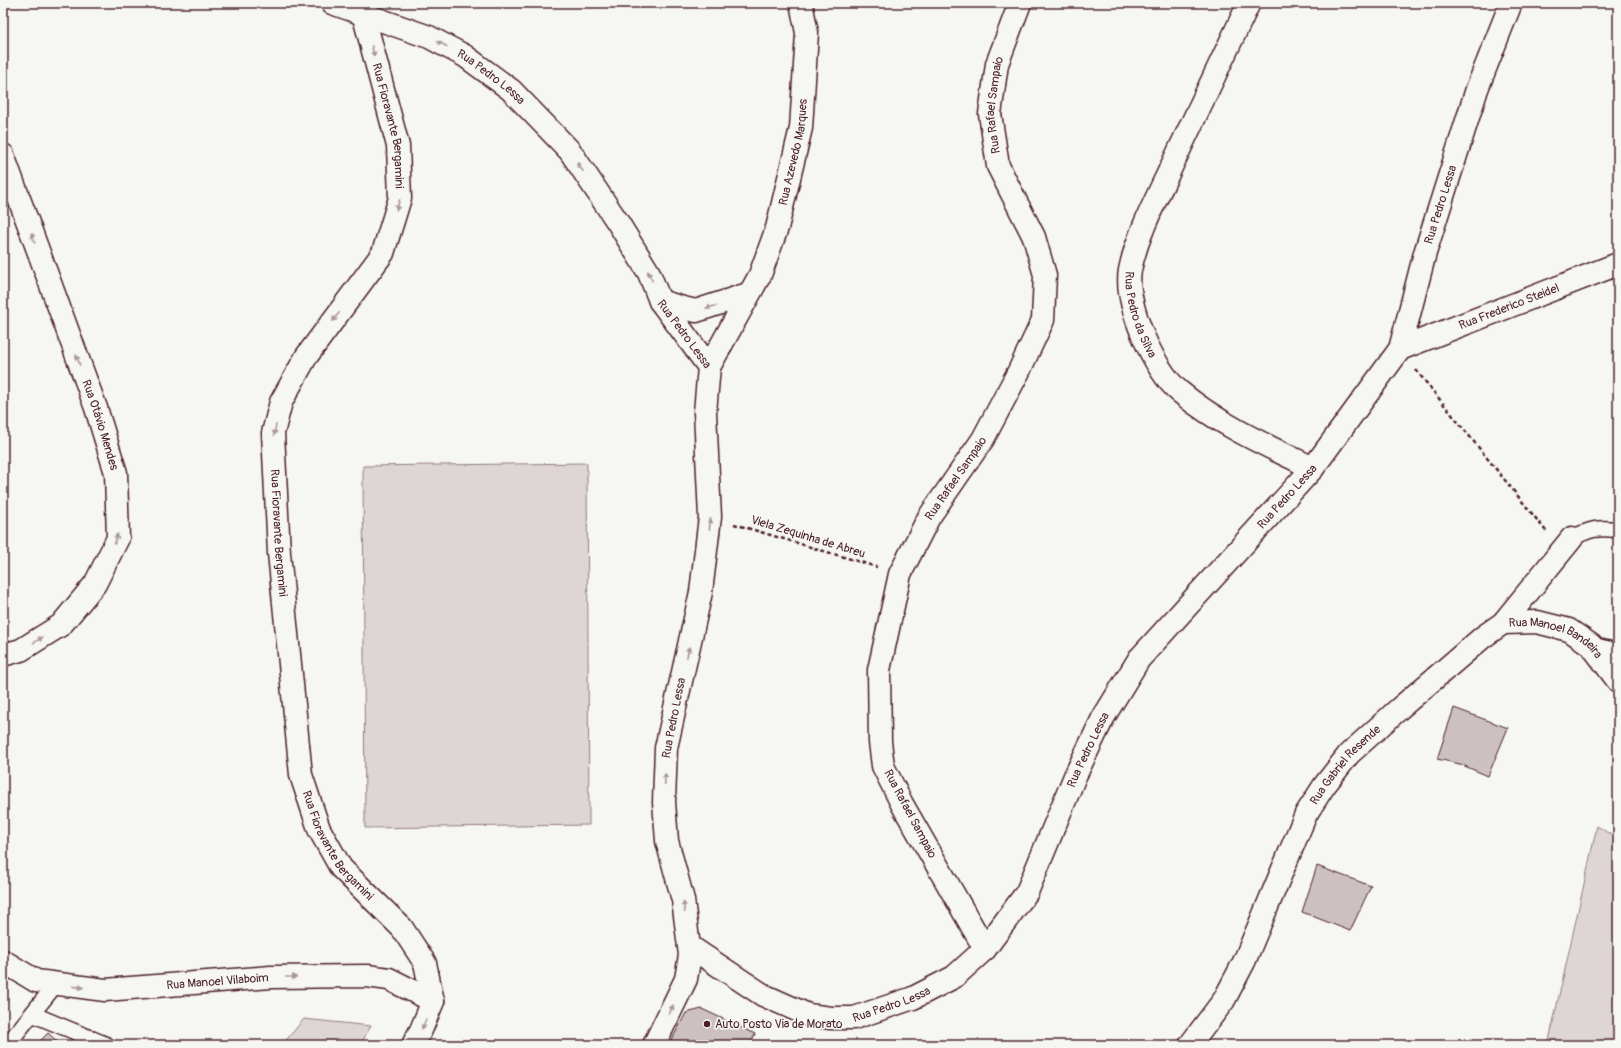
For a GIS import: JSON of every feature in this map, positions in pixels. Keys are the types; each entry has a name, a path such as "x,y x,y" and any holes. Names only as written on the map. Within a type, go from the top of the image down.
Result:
{"street":[{"name":"Rua Pedro Lessa","path":"332,3 428,37 465,56 511,90 570,151 617,221 649,273 660,300 709,367 705,412 710,517 701,592 666,748 664,802 667,841 683,900 689,946 763,995 808,1015 831,1018 854,1018 913,998 954,977 985,948 1027,892 1075,776 1103,718 1139,659 1313,468 1400,349 1425,253 1472,104 1511,3"},
{"name":"Rua Azevedo Marques","path":"709,367 748,294 760,275 778,228 801,128 807,33 801,3"},
{"name":"Rua Rafael Sampaio","path":"985,948 902,804 883,766 880,742 879,670 900,574 929,517 983,439 1019,371 1043,320 1045,275 1034,237 998,166 990,114 997,64 1020,3"},
{"name":"Rua Pedro da Silva","path":"1249,3 1145,223 1130,271 1130,295 1137,322 1155,360 1179,392 1241,433 1313,468"},
{"name":"Rua Fioravante Bergamini","path":"363,13 398,146 400,198 383,253 306,357 281,402 273,433 279,553 301,775 305,789 319,829 341,868 402,928 425,963 433,1001"},
{"name":"Rua Otávio Mendes","path":"3,155 96,408 116,473 118,538 95,584 61,625 21,650 3,655"},
{"name":"Rua Frederico Steidel","path":"1400,349 1618,264"},
{"path":"660,300 683,308 696,310 748,294"},
{"name":"Rua Gabriel Resende","path":"1190,1045 1224,1000 1244,962 1306,814 1324,786 1349,754 1483,637 1503,623 1567,544"},
{"name":"Rua Manoel Bandeira","path":"1503,623 1537,622 1569,630 1591,645 1618,681"},
{"path":"654,1045 686,979 690,955 689,946"},
{"name":"Rua Manoel Vilaboim","path":"3,961 36,981 105,990 271,977 367,976 389,979 433,1001"},
{"path":"413,1045 433,1001"}],"lane":[{"path":"1567,544 1589,530 1601,528 1618,530"},
{"path":"1591,645 1618,651"},
{"path":"7,1045 56,984"},
{"path":"32,1014 107,1045"}],"path":[{"path":"1400,349 1567,544"},
{"name":"Viela Zequinha de Abreu","path":"710,517 900,574"}],"shaded area":[{"path":"587,463 589,825 365,828 363,466"},
{"path":"1597,826 1618,839 1618,1045 1548,1045"},
{"path":"304,1019 371,1026 360,1045 282,1045"}],"building":[{"path":"1454,708 1508,728 1488,776 1460,764 1437,759"},
{"path":"1317,866 1371,886 1350,931 1302,912"},
{"name":"Auto Posto Via de Morato","path":"702,1009 755,1034 750,1045 669,1045 686,1013"},
{"path":"48,1033 61,1045 36,1045"}],"place":[{"name":"Auto Posto Via de Morato","path":"707,1024"}]}
